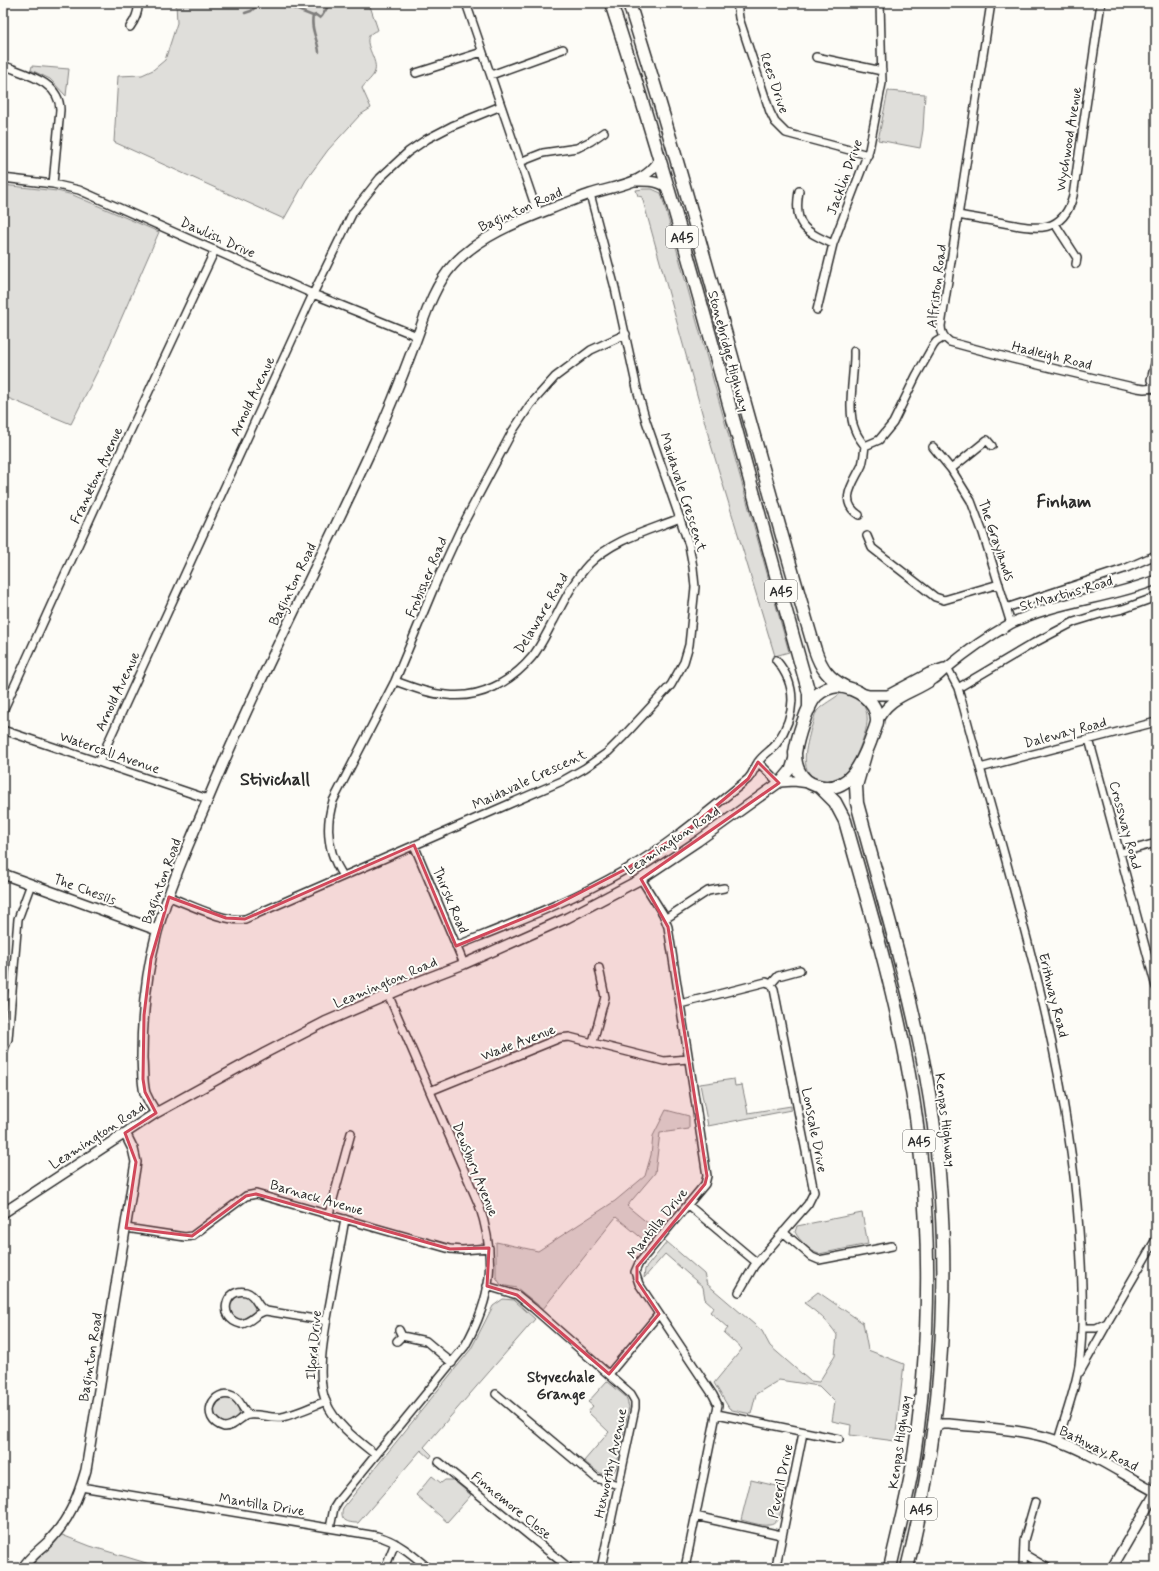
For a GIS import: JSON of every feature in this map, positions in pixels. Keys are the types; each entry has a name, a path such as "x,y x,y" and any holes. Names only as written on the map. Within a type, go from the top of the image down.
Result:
{"highway":[{"name":"Stonebridge Highway","path":"611,3 669,190 809,693 809,709"},
{"name":"Stonebridge Highway","path":"629,3 677,164 815,650 826,673 834,681 845,687"},
{"path":"831,687 845,687 859,692 871,703 877,722 865,755 854,774 844,782 833,787 814,784 800,773 797,767 795,754 809,709 813,700 824,690 831,687"},
{"name":"Kenpas Highway","path":"865,755 856,786 856,803 885,904 916,1023 932,1113 938,1168 943,1284 939,1376 934,1428 925,1487 907,1568"},
{"name":"Kenpas Highway","path":"814,784 835,802 845,821 887,973 900,1026 917,1122 924,1193 927,1246 926,1318 922,1381 911,1474 890,1568"},
{"path":"903,1513 916,1483 924,1438 934,1428"}],"street":[{"path":"130,27 135,21 138,3"},
{"path":"466,3 538,214"},
{"name":"Rees Drive","path":"738,3 740,18 772,118 778,126 791,135 868,156"},
{"name":"Jacklin Drive","path":"817,310 833,244 868,156 881,94 882,71 880,3"},
{"name":"Alfriston Road","path":"865,446 879,440 888,430 933,346 944,337 941,326 991,3"},
{"name":"Wychwood Avenue","path":"1055,224 1065,215 1073,196 1101,3"},
{"path":"491,75 563,49"},
{"path":"416,73 482,52"},
{"path":"816,57 882,71"},
{"path":"3,65 45,83 53,90 58,98 60,110 53,184"},
{"name":"Arnold Avenue","path":"99,762 313,294 353,212 368,191 386,171 408,152 427,139 458,123 502,106"},
{"path":"520,162 543,153 578,148 604,132"},
{"name":"Baginton Road","path":"633,182 652,170 660,158"},
{"name":"Dawlish Drive","path":"3,178 67,186 86,193 313,294 417,336"},
{"name":"Baginton Road","path":"156,1113 145,1092 143,1079 142,1051 144,1015 148,971 158,930 169,897 208,799 256,689 372,446 434,294 454,263 482,241 504,229 590,194 633,182 655,182 669,190"},
{"path":"799,191 797,211 802,225 813,235 833,244"},
{"name":"Maidavale Crescent","path":"169,897 226,918 242,920 577,773 600,758 615,745 665,692 680,670 687,653 693,612 693,567 689,544 646,421 638,393 626,334 590,194"},
{"path":"958,215 1029,228 1042,228 1055,224 1077,258 1076,264"},
{"name":"Frankton Avenue","path":"3,711 114,466 215,250"},
{"name":"Frobisher Road","path":"343,876 334,860 330,846 328,827 331,807 335,795 395,681 458,536 507,441 540,392 561,372 591,350 626,334"},
{"name":"Hadleigh Road","path":"944,337 950,342 1021,361 1137,388 1155,389"},
{"path":"854,351 852,402 853,421 855,432 865,446 862,464 852,483 849,494 851,506 859,515"},
{"path":"1155,389 1151,380 1156,360"},
{"path":"951,469 987,440 992,446"},
{"name":"The Graylands","path":"932,447 951,469 971,501 978,518 1011,624"},
{"name":"Delaware Road","path":"395,681 425,691 448,696 469,695 482,692 503,682 516,674 533,656 579,576 600,554 622,540 680,518"},
{"path":"867,536 872,548 935,597 944,600 999,584"},
{"name":"St Martins Road","path":"1006,608 1124,569 1156,555"},
{"name":"St Martins Road","path":"877,722 880,715 889,703 934,679 965,654 1011,624 1051,609 1132,589 1156,580"},
{"name":"St Martins Road","path":"958,688 1020,651 1074,622 1094,615 1123,609 1156,597"},
{"name":"Leamington Road","path":"456,946 556,905 594,887 626,869 661,848 691,827 748,779 755,770 758,762 776,745 788,724 792,711 792,701 788,682 781,666 776,660"},
{"name":"St Martins Road","path":"859,692 869,695 888,695 929,673 947,668"},
{"name":"Erithway Road","path":"947,668 958,688 1044,1003 1058,1069 1077,1190 1081,1252 1082,1328 1077,1376"},
{"name":"Daleway Road","path":"980,768 1156,722"},
{"name":"Watercall Avenue","path":"3,730 208,799"},
{"name":"Crossway Road","path":"1089,739 1156,987"},
{"name":"Leamington Road","path":"3,1213 156,1113 325,1022 388,994 464,964 568,918 641,878 698,841 780,783 790,770 795,754"},
{"path":"758,762 780,783 794,781 814,784"},
{"path":"1120,853 1156,843"},
{"name":"Thirsk Road","path":"414,845 464,964"},
{"name":"The Chesils","path":"3,874 158,930"},
{"name":"Mantilla Drive","path":"641,878 665,919 707,1176 705,1184 639,1263 635,1272 639,1284 713,1395 718,1405 685,1568"},
{"path":"3,1052 8,1039 18,919 31,884"},
{"path":"665,919 708,891 724,888"},
{"path":"593,1042 605,997 599,968"},
{"path":"680,1004 766,982 771,984 778,976 800,970"},
{"name":"Lonscale Drive","path":"739,1292 756,1262 808,1204 814,1192 774,989 771,984"},
{"name":"Dewsbury Avenue","path":"330,1528 336,1503 465,1346 483,1309 490,1271 489,1248 479,1205 388,994"},
{"name":"Wade Avenue","path":"430,1091 560,1038 569,1037 593,1042 664,1061 688,1059"},
{"name":"Baginton Road","path":"23,1568 27,1561 62,1527 74,1507 81,1487 89,1451 136,1162 133,1149 125,1133"},
{"path":"329,1214 351,1133"},
{"name":"Barnack Avenue","path":"126,1228 185,1238 192,1236 225,1211 251,1194 260,1194 450,1249 462,1250 489,1248"},
{"path":"688,1205 756,1262"},
{"name":"Ilford Drive","path":"345,1219 327,1321 321,1383 326,1401 332,1413 342,1426 376,1455"},
{"path":"783,1232 812,1258 819,1260 892,1246"},
{"path":"1058,1441 1077,1376 1156,1239"},
{"name":"Hexworthy Avenue","path":"488,1286 517,1295 631,1394 635,1403 601,1568"},
{"path":"266,1311 260,1313 249,1322 242,1324 231,1319 228,1315 226,1306 231,1296 242,1292 251,1294 261,1309 266,1311 327,1321"},
{"path":"609,1374 658,1314"},
{"path":"1082,1328 1102,1327 1110,1320"},
{"path":"399,1336 426,1342 452,1363"},
{"path":"496,1394 596,1478 618,1485"},
{"path":"250,1415 245,1412 235,1397 228,1395 217,1398 210,1407 210,1414 213,1420 224,1428 232,1426 245,1416 282,1417 326,1401"},
{"name":"Peveril Drive","path":"717,1414 839,1440"},
{"name":"Bathway Road","path":"934,1428 942,1424 949,1424 1027,1433 1058,1441 1094,1458 1156,1492"},
{"name":"Peveril Drive","path":"777,1561 781,1535 803,1433"},
{"name":"Finnemore Close","path":"439,1462 569,1568"},
{"name":"Mantilla Drive","path":"81,1487 377,1536 395,1543 409,1552 428,1568"},
{"path":"1112,1568 1156,1492"},
{"path":"1023,1568 1024,1540 1035,1502"},
{"name":"Peveril Drive","path":"695,1516 781,1535"},
{"path":"385,1568 395,1543"},
{"path":"1024,1554 1048,1568"}],"highlighted area":[{"path":"758,762 779,783 641,879 668,927 707,1176 705,1184 637,1267 637,1281 659,1314 609,1374 517,1295 487,1286 489,1248 450,1249 256,1194 246,1196 192,1236 126,1228 136,1162 125,1133 156,1113 145,1092 143,1079 144,1015 151,959 169,897 226,918 245,919 414,845 456,946 556,905 626,869 691,827 748,779"}],"shaded area":[{"path":"176,3 369,3 378,30 371,33 368,37 369,48 374,60 375,71 373,76 362,88 371,108 360,115 328,150 306,180 284,219 114,142 118,76 142,75 153,70 165,60 177,23"},
{"path":"32,66 69,69 66,96 50,79 31,70"},
{"path":"888,91 925,94 923,130 920,148 878,140"},
{"path":"3,185 57,191 73,195 159,232 104,358 71,424 3,396"},
{"path":"652,189 661,193 789,652 775,656 711,445 642,197 638,196 636,190"},
{"path":"841,693 851,696 864,706 867,719 866,727 858,751 848,770 837,778 822,780 809,773 806,766 805,759 807,743 817,711"},
{"path":"734,1079 735,1086 742,1085 748,1113 791,1106 791,1110 708,1126 700,1084"},
{"path":"666,1110 689,1116 689,1129 660,1133 655,1173 627,1206 655,1229 644,1240 616,1217 543,1309 517,1288 501,1285 496,1277 496,1242 538,1251 615,1201 645,1176 651,1155 653,1136"},
{"path":"862,1213 868,1244 819,1254 812,1251 799,1239 795,1232 797,1226"},
{"path":"667,1242 704,1274 707,1284 762,1331 770,1346 810,1381 819,1382 835,1356 837,1335 814,1310 804,1303 818,1292 863,1323 868,1350 904,1364 895,1441 850,1435 851,1425 832,1421 835,1402 819,1386 779,1380 756,1394 751,1414 729,1408 714,1383 742,1349 724,1333 728,1328 710,1312 714,1307 705,1299 703,1287 665,1254 644,1278 645,1269"},
{"path":"242,1295 251,1299 255,1308 251,1317 242,1321 233,1317 229,1308 233,1299"},
{"path":"503,1299 514,1300 535,1319 424,1447 432,1455 430,1458 421,1450 358,1523 345,1520 342,1515 343,1508 471,1349 493,1306"},
{"path":"607,1381 626,1397 629,1407 616,1468 613,1473 605,1475 596,1471 584,1461 609,1432 588,1412 593,1406 588,1402"},
{"path":"226,1398 235,1402 239,1411 235,1420 226,1424 217,1420 213,1411 217,1402"},
{"path":"432,1476 441,1483 445,1480 453,1480 471,1495 447,1522 416,1495"},
{"path":"751,1480 785,1488 779,1516 777,1521 773,1524 762,1525 741,1520"},
{"path":"57,1533 90,1546 163,1568 23,1568"}],"waterway":[{"path":"245,13 251,11 260,3"},
{"path":"280,3 313,16"},
{"path":"319,52 313,30 313,16 316,15 320,18 330,3"}],"district":[{"name":"Finham","path":"1064,501"},
{"name":"Stivichall","path":"275,779"},
{"name":"Styvechale Grange","path":"561,1386"}]}
